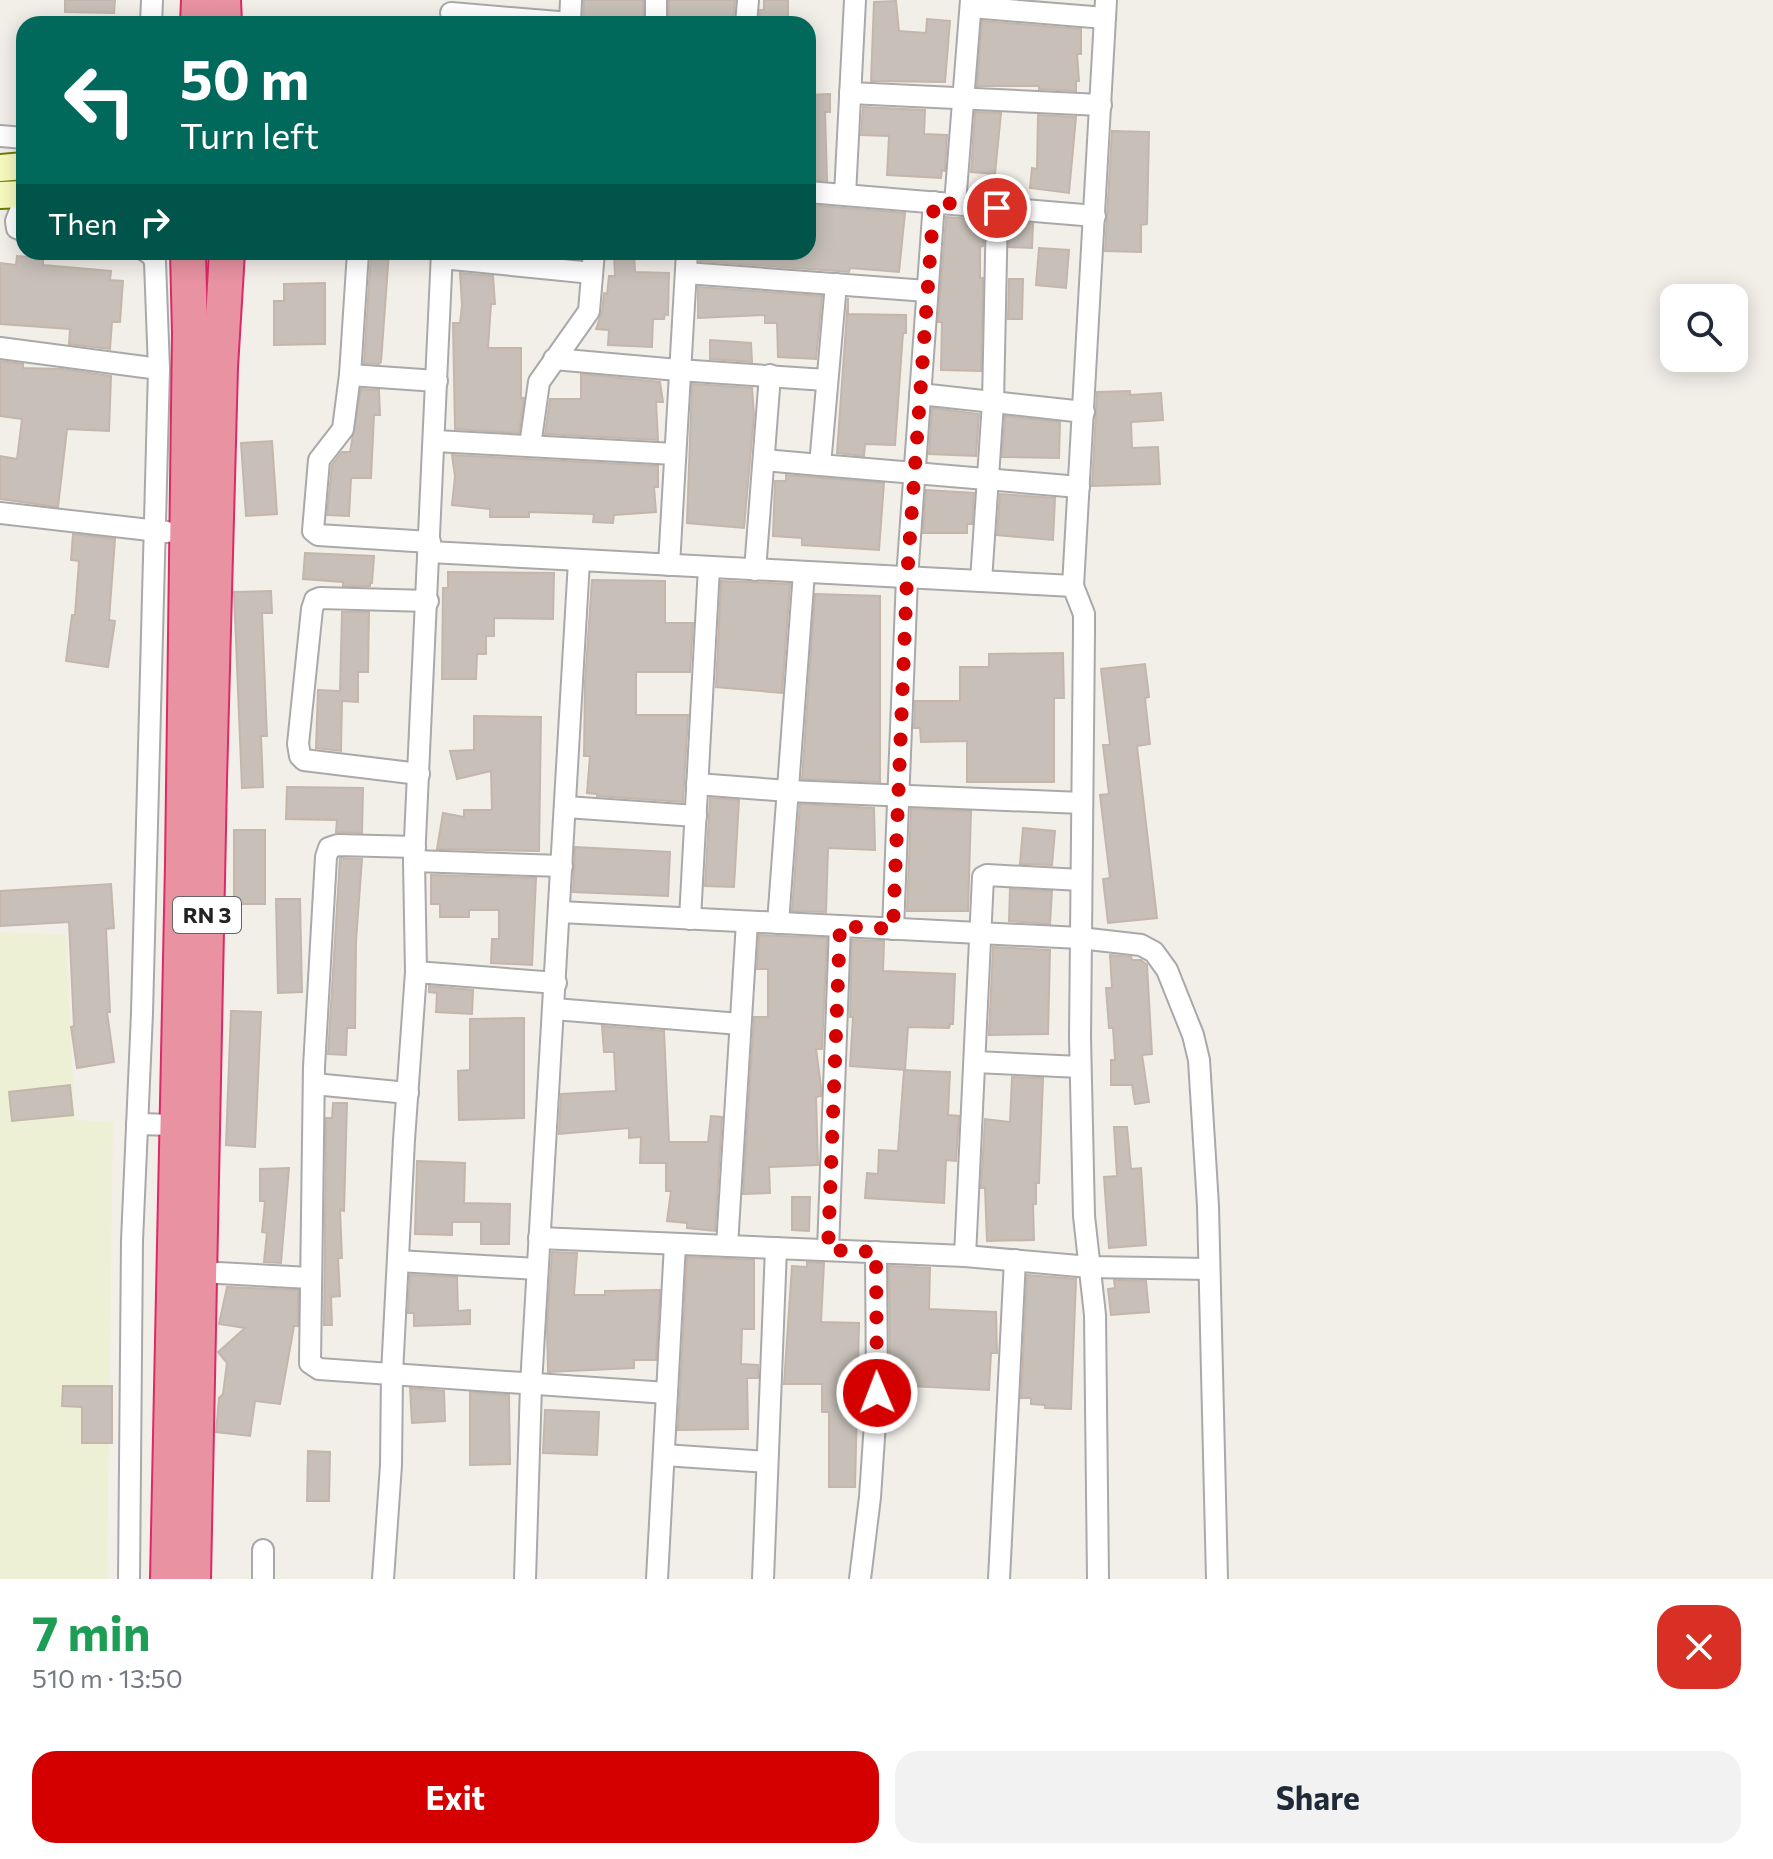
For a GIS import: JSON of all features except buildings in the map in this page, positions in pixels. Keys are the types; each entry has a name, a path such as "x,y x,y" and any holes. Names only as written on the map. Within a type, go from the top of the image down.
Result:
{"highway":[{"name":"RN 3","path":"168,1579 175,1125 183,864 170,532 190,333 188,260"},
{"name":"RN 3","path":"193,1579 220,367 227,260"}],"street":[{"path":"845,195 855,0"},
{"path":"955,204 971,4 1105,9 1073,586 1084,614 1080,1067 1084,1216 1098,1388 1098,1579"},
{"path":"451,12 491,16"},
{"path":"850,93 1101,105"},
{"path":"816,193 1095,216"},
{"path":"893,929 907,578 934,202"},
{"path":"981,581 993,403 997,208"},
{"path":"129,1579 132,1241 145,866 170,532 154,260"},
{"path":"357,260 343,429 319,460 313,531 318,535 579,561 1073,586"},
{"path":"383,1579 416,972 414,854 442,260"},
{"path":"530,446 536,393 544,372 589,311 593,262 550,260"},
{"path":"669,565 687,260"},
{"path":"686,273 927,291"},
{"path":"820,465 836,284"},
{"path":"0,348 159,369"},
{"path":"554,359 826,380"},
{"path":"350,375 437,381"},
{"path":"755,570 770,375"},
{"path":"920,394 1084,412"},
{"path":"435,441 675,454"},
{"path":"764,460 1079,487"},
{"path":"0,513 170,532"},
{"path":"525,1579 537,1269 579,561"},
{"path":"690,919 709,567"},
{"path":"778,923 804,572"},
{"path":"419,774 304,760 298,744 315,600 428,601"},
{"path":"697,784 788,791 1082,803"},
{"path":"566,807 696,816"},
{"path":"562,866 338,845 329,848 325,872 314,1084 310,1363 319,1369 667,1393"},
{"path":"145,866 183,864"},
{"path":"965,1256 984,876 1081,880"},
{"path":"560,912 1080,938 1141,945 1154,952 1167,970 1193,1035 1199,1060 1208,1206 1217,1579"},
{"path":"727,1246 747,922"},
{"path":"828,1250 840,926"},
{"path":"416,972 556,983"},
{"path":"554,1009 740,1024"},
{"path":"975,1062 1080,1067"},
{"path":"314,1084 408,1093"},
{"path":"137,1124 175,1125"},
{"path":"539,1238 965,1256 1090,1267 1209,1269"},
{"path":"657,1579 675,1244"},
{"path":"763,1579 776,1248"},
{"path":"860,1579 870,1497 877,1393 876,1252"},
{"path":"999,1579 1015,1260"},
{"path":"398,1261 537,1269"},
{"path":"199,1272 310,1278"},
{"path":"664,1455 767,1462"},
{"path":"263,1550 263,1579"}],"green space":[{"path":"0,932 66,935 75,1120 113,1122 107,1579 0,1579"}],"route":[{"path":"877,1393 876,1252 828,1250 840,926 893,929 907,578 934,202 997,208"}]}
